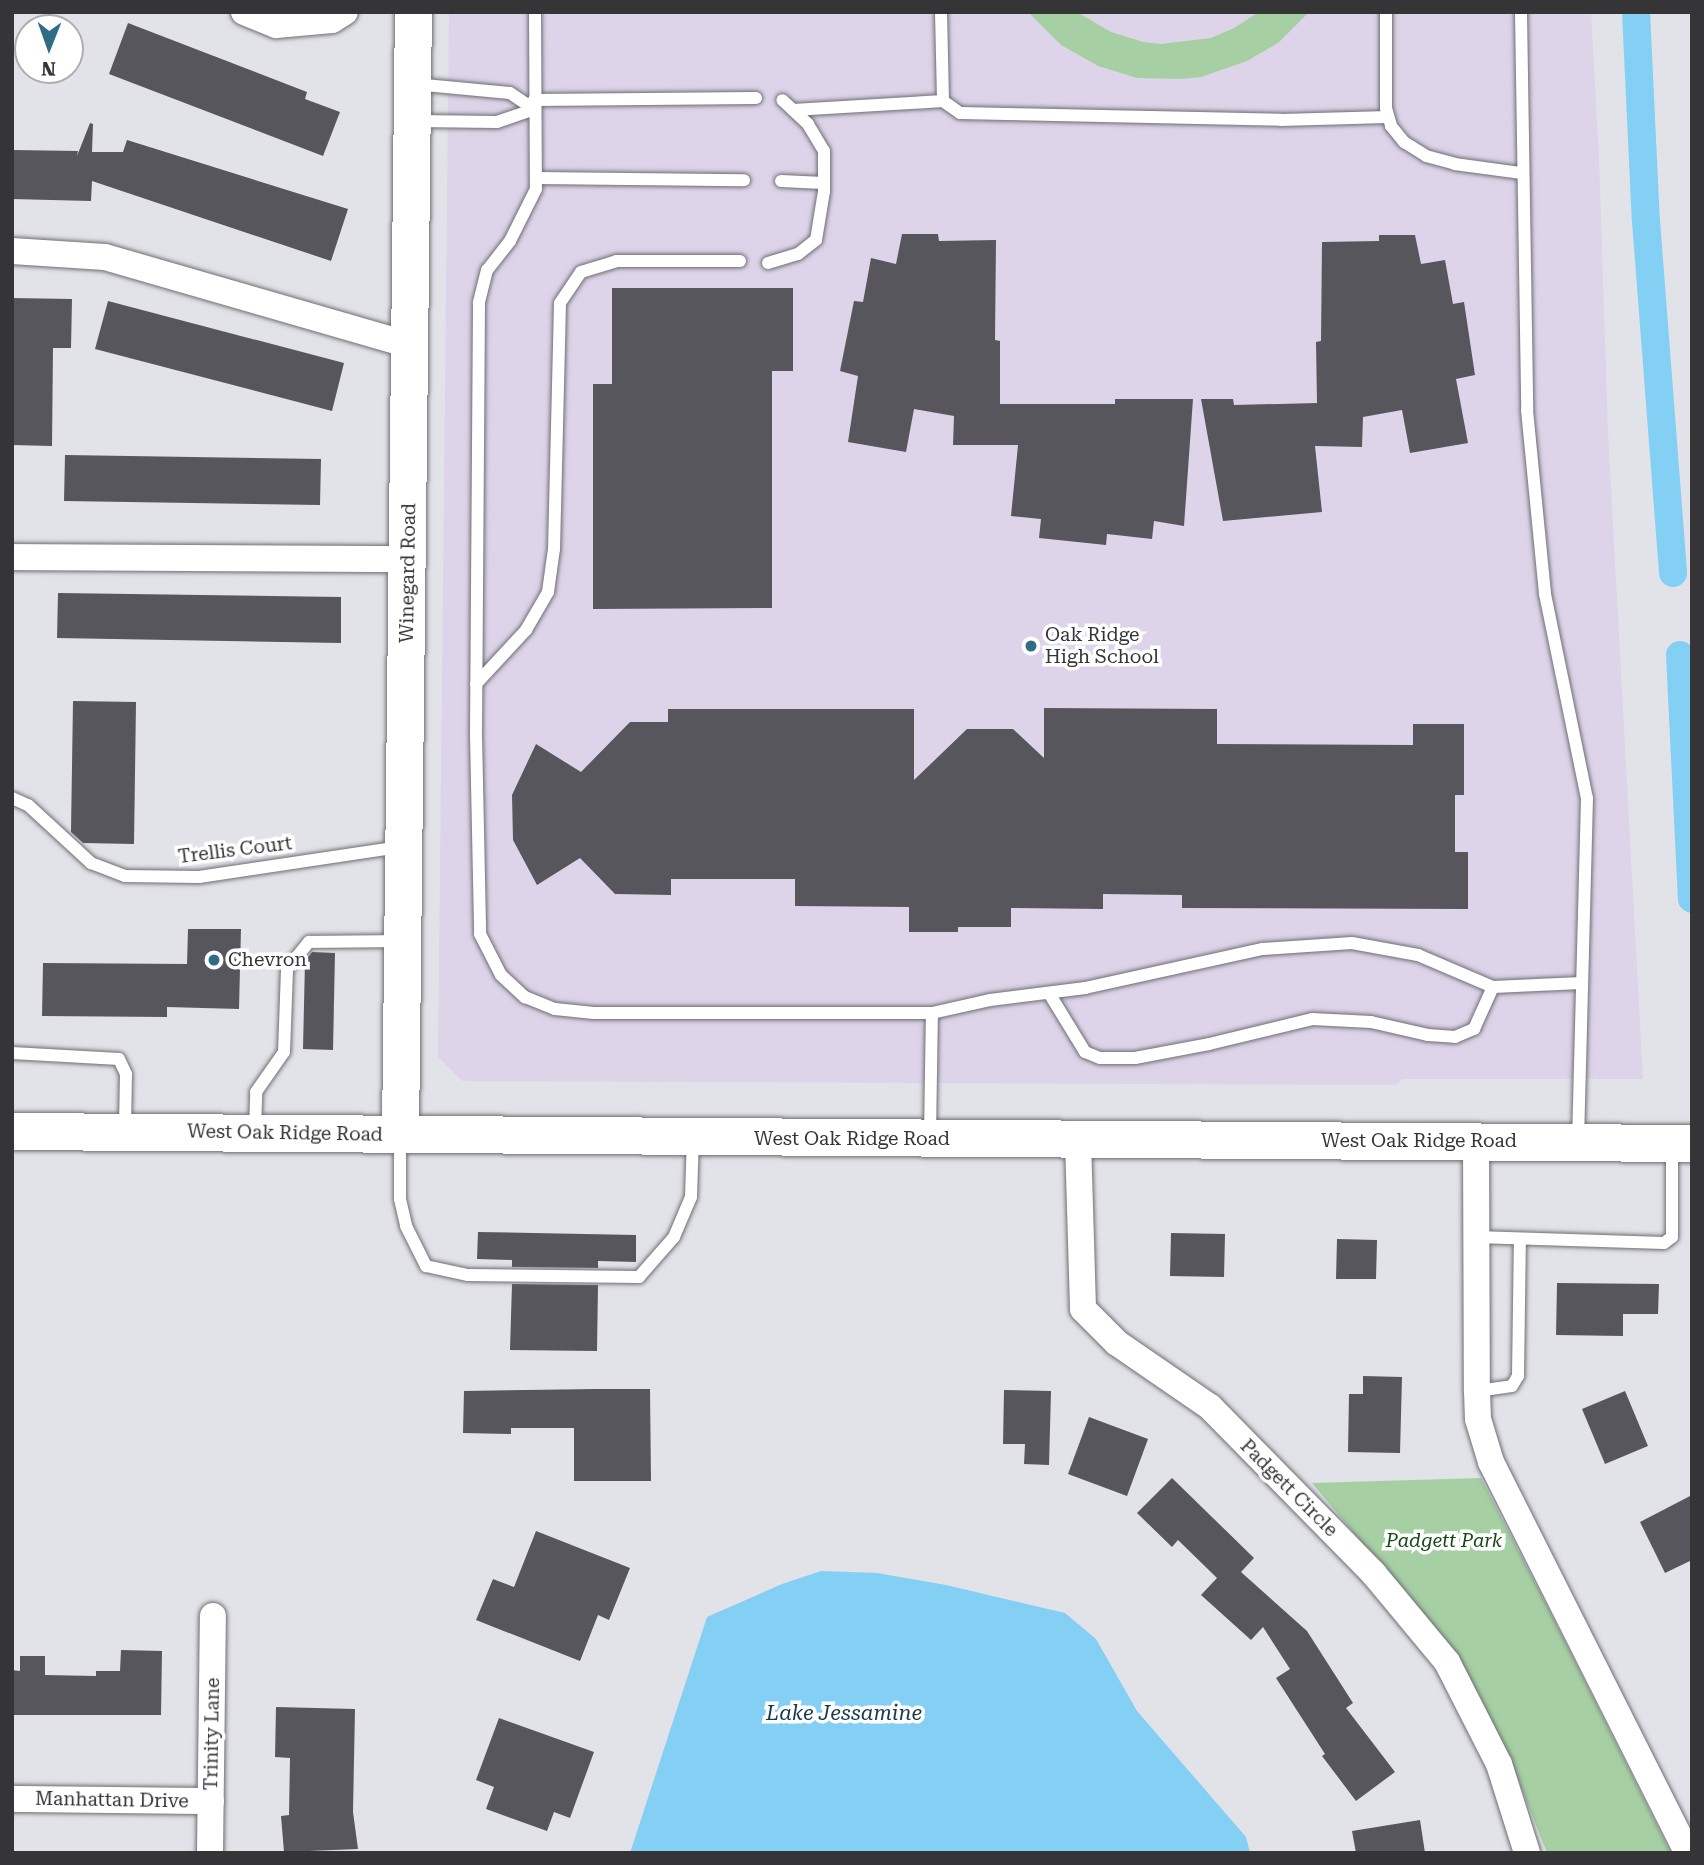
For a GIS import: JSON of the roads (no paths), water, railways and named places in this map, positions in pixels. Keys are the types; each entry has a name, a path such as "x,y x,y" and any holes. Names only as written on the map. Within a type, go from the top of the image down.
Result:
{"main road":[{"name":"Winegard Road","path":"400,1134 414,12"},
{"name":"West Oak Ridge Road","path":"12,1131 1682,1142"}],"street":[{"path":"244,12 276,25 332,20 345,12"},
{"path":"12,251 105,257 410,345"},
{"path":"12,557 408,559"},
{"name":"Padgett Circle","path":"1078,1140 1083,1309 1117,1343 1210,1407 1374,1574 1447,1662 1499,1764 1527,1853"},
{"path":"1476,1141 1478,1419 1491,1462 1688,1853"},
{"name":"Trinity Lane","path":"210,1853 213,1616"},
{"name":"Manhattan Drive","path":"12,1799 211,1801"}],"lane":[{"path":"535,12 536,189 510,241 487,270 479,303 476,873 480,934 501,975 525,997 555,1009 594,1013 932,1013 990,1000 1049,993 1199,965 1263,949 1352,943 1418,955 1493,987 1581,983"},
{"path":"942,12 943,101"},
{"path":"1386,12 1388,117 1391,126 1404,142 1426,156 1455,164 1521,173"},
{"path":"1521,12 1521,173 1527,410 1537,530 1545,594 1587,798 1578,1142"},
{"path":"413,84 510,93 534,105"},
{"path":"412,121 497,122 534,105 755,98"},
{"path":"768,263 798,254 817,240 824,183 824,151 808,124 782,100"},
{"path":"793,110 943,101 960,113 1282,120 1388,117"},
{"path":"536,178 744,180"},
{"path":"782,181 824,183"},
{"path":"476,684 526,630 548,592 554,549 560,303 581,272 616,261 740,261"},
{"name":"Trellis Court","path":"12,798 29,805 90,863 125,876 199,877 404,847"},
{"path":"255,1133 256,1092 284,1052 287,969 309,942 403,941"},
{"path":"1049,993 1085,1052 1100,1058 1124,1058 1209,1044 1312,1019 1371,1022 1428,1035 1455,1037 1474,1029 1493,987"},
{"path":"930,1139 932,1013"},
{"path":"12,1053 113,1056 119,1059 126,1074 125,1132"},
{"path":"400,1134 400,1199 407,1226 426,1266 468,1275 639,1277 674,1237 691,1197 693,1137"},
{"path":"1476,1237 1664,1243 1672,1237 1682,1142"},
{"path":"1477,1391 1512,1385 1518,1376 1520,1238"}],"water":[{"name":"Lake Jessamine","path":"821,1571 877,1573 946,1585 1065,1613 1096,1639 1137,1711 1246,1837 1250,1853 630,1853 707,1617 782,1584"}],"waterway":[{"path":"1636,12 1646,221 1673,573"},
{"path":"1680,655 1692,899"}],"place":[{"name":"Oak Ridge High School","path":"1031,646"},
{"name":"Chevron","path":"214,960"}],"park label":[{"name":"Padgett Park","path":"1444,1541"}]}
